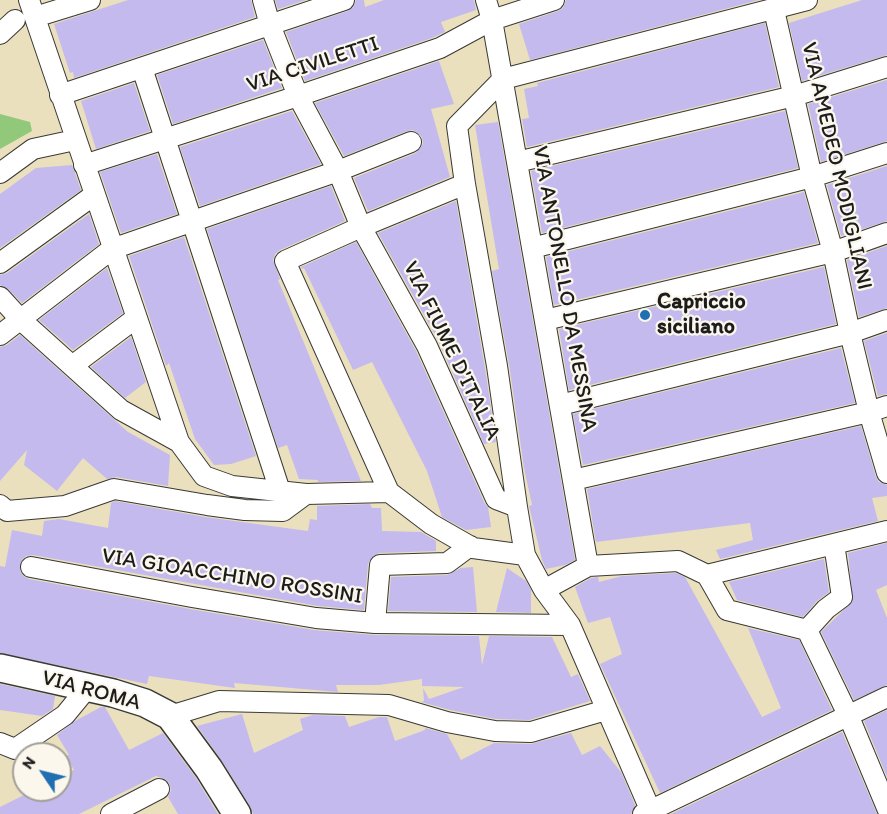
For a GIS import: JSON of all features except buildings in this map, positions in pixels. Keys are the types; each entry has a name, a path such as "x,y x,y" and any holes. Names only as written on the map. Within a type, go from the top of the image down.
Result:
{"main road":[{"name":"VIA ROMA","path":"0,669 88,687 145,703 170,716 209,769 237,814"}],"street":[{"path":"90,0 32,8 179,442 204,476 232,486 306,494 389,492"},
{"name":"VIA FIUME D'ITALIA","path":"263,0 270,25 298,96 338,171 361,227 427,346 496,499 517,507"},
{"path":"60,95 344,0"},
{"name":"VIA ANTONELLO DA MESSINA","path":"486,0 503,79 588,566"},
{"name":"VIA CIVILETTI","path":"84,165 440,48 492,20 554,0"},
{"path":"807,0 503,79 458,126 465,184 497,366 525,555 544,590 570,625 648,813 887,697"},
{"name":"VIA AMEDEO MODIGLIANI","path":"774,10 812,177 833,252 850,333 878,409 887,472"},
{"path":"0,34 15,20"},
{"path":"517,162 794,96 887,67"},
{"path":"142,68 280,490"},
{"path":"0,173 33,149 75,140"},
{"path":"0,335 112,249 338,171 411,142"},
{"path":"532,248 812,177 887,153"},
{"path":"465,184 285,261 389,492 431,524 473,548 525,555"},
{"path":"0,262 94,195"},
{"path":"545,320 833,252 887,233"},
{"path":"0,297 21,320 121,410 179,442"},
{"path":"72,366 136,318"},
{"path":"560,405 850,333 887,320"},
{"path":"573,480 878,409"},
{"path":"4,508 65,506 114,489 207,505 246,510 283,511 306,494"},
{"path":"707,575 887,531"},
{"path":"807,630 826,609 842,597 834,544"},
{"path":"375,623 380,565 447,563 470,546"},
{"path":"544,590 588,566 678,561 707,575 727,610 807,630"},
{"name":"VIA GIOACCHINO ROSSINI","path":"31,567 316,618 375,623 570,625"},
{"path":"807,630 849,717 887,808"},
{"path":"0,743 15,749 65,715 88,687"},
{"path":"170,716 219,701 389,705 476,728 531,732 606,710"},
{"path":"111,814 159,789"}],"green space":[{"path":"0,114 30,122 32,131 0,149"}],"place":[{"name":"Capriccio siciliano","path":"645,315"}]}
